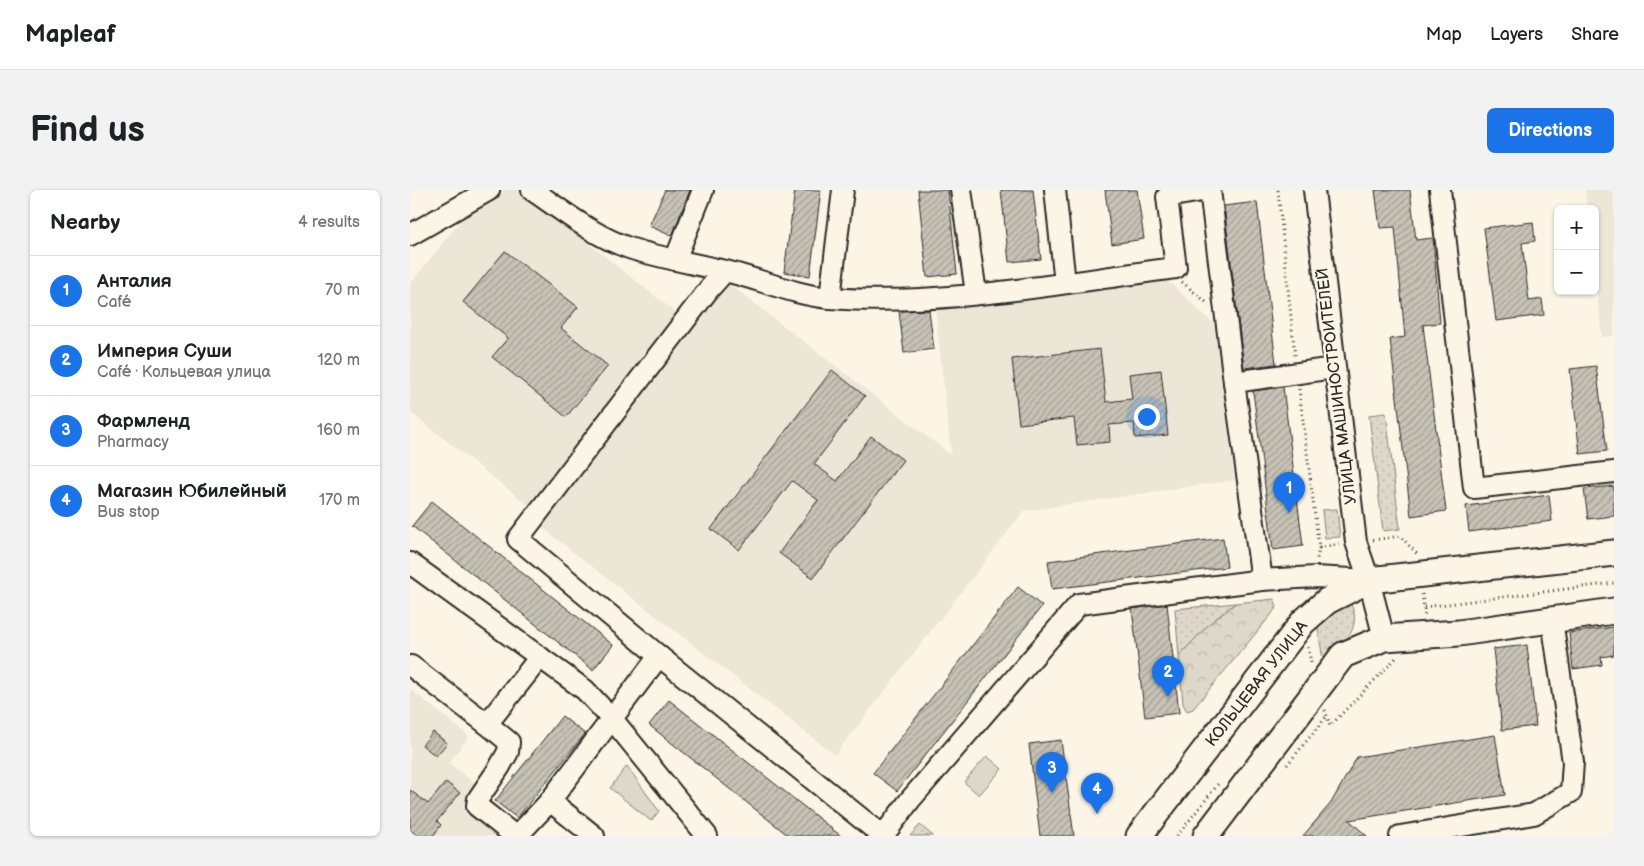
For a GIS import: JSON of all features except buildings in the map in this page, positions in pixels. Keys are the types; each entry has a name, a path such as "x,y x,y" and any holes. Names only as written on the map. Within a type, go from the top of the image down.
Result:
{"main road":[{"name":"КОЛЬЦЕВАЯ УЛИЦА","path":"1138,836 1303,622 1327,601 1369,580 1614,553"},
{"path":"1206,836 1343,655 1384,638 1451,634 1614,611"}],"street":[{"path":"413,229 490,190"},
{"path":"675,260 703,190"},
{"path":"830,298 843,190"},
{"path":"961,190 976,293"},
{"path":"1056,190 1065,283"},
{"path":"545,193 596,232 620,244 675,260 726,271 796,292 830,298 907,299 1065,283 1176,268 1167,193 1209,190 1262,580"},
{"name":"УЛИЦА МАШИНОСТРОИТЕЛЕЙ","path":"1314,190 1356,542 1369,580 1384,638"},
{"path":"1440,190 1474,488 1614,472"},
{"path":"726,271 709,289 518,539 659,656 883,836 910,800 1079,604 1262,580 1315,577 1369,580"},
{"path":"1234,382 1334,368"},
{"path":"410,563 585,690 613,720 707,836"},
{"path":"1400,836 1534,814 1571,792 1573,762 1552,620"},
{"path":"410,666 509,742 508,752 478,799 478,806 516,836 550,801 613,720 659,656"},
{"path":"487,724 540,657"},
{"path":"550,801 594,836"}],"path":[{"path":"1278,190 1297,373 1319,548 1315,577"},
{"path":"1166,269 1226,319"},
{"path":"1424,607 1614,583"},
{"path":"1303,622 1318,688 1330,726"}],"shaded area":[{"path":"485,190 521,190 684,319 533,509 410,412 410,284"},
{"path":"1585,190 1614,190 1614,336 1602,337 1597,295 1599,295 1599,205 1587,205"},
{"path":"1163,276 1214,324 1235,480 1024,511 835,755 536,523 724,280 951,455 935,305"},
{"path":"410,689 469,736 449,763 479,787 463,808 499,836 410,836"}],"green space":[{"path":"1386,413 1400,529 1383,531 1369,415"},
{"path":"1337,509 1340,537 1325,538 1322,510"},
{"path":"1274,599 1277,606 1271,615 1193,709 1187,711 1183,704 1179,656 1209,624 1236,603"},
{"path":"1236,603 1209,624 1179,656 1175,609"},
{"path":"1350,603 1354,612 1352,629 1343,645 1324,666 1317,623 1330,610"},
{"path":"987,756 1002,769 979,795 964,782"},
{"path":"627,766 659,811 651,821 610,788"},
{"path":"920,825 933,836 910,836"}],"place":[{"name":"Анталия","path":"1289,513"},
{"name":"Империя Суши","path":"1168,697"},
{"name":"Фармленд","path":"1052,793"},
{"name":"Магазин Юбилейный","path":"1097,814"}]}
